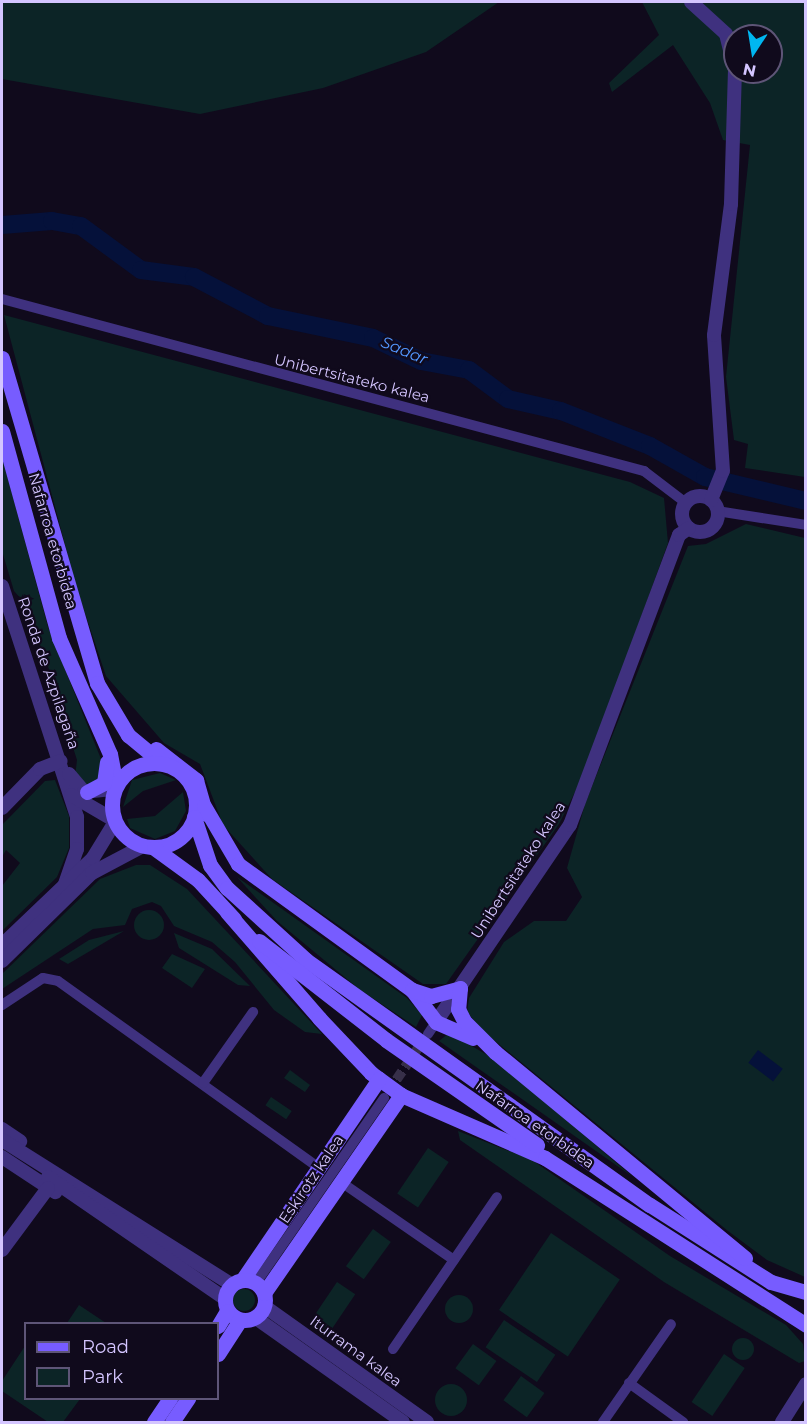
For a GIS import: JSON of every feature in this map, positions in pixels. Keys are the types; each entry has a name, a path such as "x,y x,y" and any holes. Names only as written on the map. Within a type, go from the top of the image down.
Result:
{"main road":[{"name":"Nafarroa etorbidea","path":"2,358 93,672 128,735 163,764"},
{"name":"Nafarroa etorbidea","path":"2,431 59,638 110,754 115,787"},
{"path":"87,792 100,788 107,775 93,717"},
{"name":"Nafarroa etorbidea","path":"119,718 186,769 199,811 226,875 277,934 393,1025 650,1205 771,1282 806,1292"},
{"path":"199,811 178,840 149,847 125,836 114,821 115,787 136,767 163,764 190,784 199,811 238,864 412,990 431,996 460,988 458,1009 464,1021 495,1052 747,1260 806,1292"},
{"name":"Nafarroa etorbidea","path":"149,847 198,880 227,912 288,967 597,1190"},
{"name":"Nafarroa etorbidea","path":"227,912 252,946 379,1079 401,1095 523,1146 597,1190 806,1325"},
{"path":"412,990 432,1028 495,1052"},
{"name":"Eskirotz kalea","path":"252,1294 319,1168 379,1079"},
{"name":"Eskirotz kalea","path":"252,1294 341,1182 401,1095"},
{"path":"219,1325 230,1310 252,1294"},
{"path":"219,1350 230,1310 252,1294"},
{"path":"154,1422 169,1400"},
{"path":"172,1422 187,1400"}],"street":[{"path":"691,2 723,31"},
{"path":"735,84 730,204 713,347 723,471 715,501 711,527 688,528 682,513 686,503 695,497 715,501 806,525"},
{"name":"Unibertsitateko kalea","path":"2,299 644,471 686,503"},
{"name":"Unibertsitateko kalea","path":"432,1028 570,825 679,535 688,528"},
{"name":"Ronda de Azpilagaña","path":"2,591 63,766 79,832 65,884"},
{"path":"2,808 40,769 63,766"},
{"name":"Ronda de Azpilagaña","path":"63,766 87,792"},
{"path":"87,792 115,787"},
{"path":"2,945 93,858 114,821 71,795"},
{"path":"2,961 92,873 149,847"},
{"path":"2,1005 43,978 58,981 319,1168"},
{"path":"203,1083 253,1012"},
{"name":"Eskirotz kalea","path":"252,1294 384,1098"},
{"name":"Iturrama kalea","path":"2,1128 84,1188"},
{"name":"Iturrama kalea","path":"2,1140 84,1188 252,1294 427,1422"},
{"path":"2,1147 230,1310"},
{"path":"2,1157 48,1188 105,1220"},
{"path":"341,1182 454,1260"},
{"path":"2,1250 48,1188"},
{"path":"393,1348 497,1197"},
{"name":"Iturrama kalea","path":"252,1294 403,1422"},
{"path":"603,1422 671,1324"},
{"path":"629,1383 683,1422"},
{"path":"782,1422 802,1397 806,1384"}],"green space":[{"path":"2,2 499,2 426,52 323,88 200,114 2,79"},
{"path":"642,2 805,2 805,477 745,468 748,444 734,440 726,377 750,145 723,140 710,103 673,45 612,92 609,83 659,35"},
{"path":"4,315 630,482 664,498 668,543 584,774 559,824 446,984 423,984 272,879 223,825 200,764 164,743 106,676 76,586"},
{"path":"2,457 48,627 101,759 102,778 85,787 75,777 77,760 28,607 14,591 2,551"},
{"path":"746,524 805,538 805,1277 767,1260 728,1231 484,1032 467,1012 469,998 504,942 534,921 566,921 582,897 567,868 585,804 688,546 706,544"},
{"path":"160,773 176,780 143,791 123,807 132,780"},
{"path":"55,780 69,816 69,848 57,877 2,931 2,886 20,863 6,850 2,857 2,825 45,781"},
{"path":"183,792 186,811 175,831 155,839 130,828 127,819 155,816"},
{"path":"136,865 150,865 187,889 322,1034 305,1032 274,1010 235,962 212,942 174,926 161,906 152,902 132,909 125,925 93,929 2,989 2,974 100,879"},
{"path":"237,877 407,998 422,1015 416,1027 359,989 277,921"},
{"path":"149,910 160,914 164,925 160,936 149,940 138,936 134,925 138,914"},
{"path":"124,931 68,964 59,959 89,940"},
{"path":"174,933 212,949 250,986 238,985 179,948"},
{"path":"172,954 205,969 192,988 162,968"},
{"path":"449,1033 496,1060 633,1177 439,1041"},
{"path":"290,1070 310,1085 305,1092 284,1078"},
{"path":"271,1097 292,1111 286,1119 265,1105"},
{"path":"458,1131 532,1160 670,1256 786,1325 803,1344 805,1361 799,1363 664,1282 460,1140"},
{"path":"428,1148 449,1162 418,1208 397,1194"},
{"path":"373,1229 391,1242 364,1279 346,1266"},
{"path":"551,1233 620,1279 568,1357 499,1310"},
{"path":"337,1282 355,1294 329,1333 311,1321"},
{"path":"244,1289 252,1292 255,1300 252,1308 244,1311 236,1308 233,1300 236,1292"},
{"path":"459,1295 469,1299 473,1309 469,1319 459,1323 449,1319 445,1309 449,1299"},
{"path":"79,1305 104,1322 68,1322"},
{"path":"504,1320 555,1355 537,1382 486,1347"},
{"path":"743,1338 751,1341 754,1349 751,1357 743,1360 735,1357 732,1349 735,1341"},
{"path":"473,1344 496,1361 479,1385 455,1368"},
{"path":"24,1348 24,1400 79,1400 63,1422 48,1422 2,1391 2,1381"},
{"path":"724,1354 745,1368 712,1416 692,1402"},
{"path":"521,1376 544,1393 527,1417 503,1400"},
{"path":"451,1384 462,1389 467,1400 462,1411 451,1416 440,1411 435,1400 440,1389"}],"water":[{"path":"758,1050 783,1069 773,1081 748,1063"}],"waterway":[{"name":"Sadar","path":"2,225 52,221 81,226 141,270 194,277 268,316 373,338 421,361 469,370 508,399 561,411 650,446 705,477 806,501"}],"tunnel":[{"path":"388,1092 425,1038"}]}
